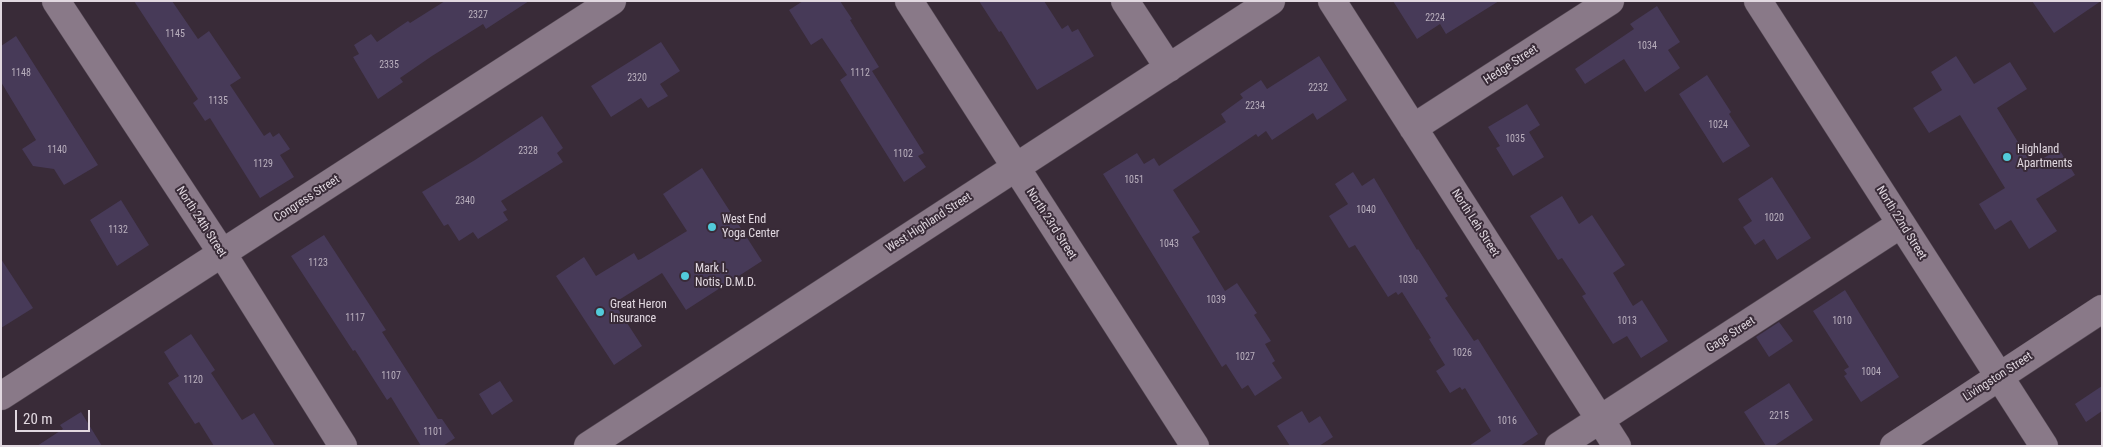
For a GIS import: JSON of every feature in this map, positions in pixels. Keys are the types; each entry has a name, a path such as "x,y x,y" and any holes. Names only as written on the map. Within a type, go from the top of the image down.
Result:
{"street":[{"name":"North 24th Street","path":"56,1 222,254 343,446"},
{"name":"Congress Street","path":"1,396 612,1"},
{"name":"North 23rd Street","path":"909,1 1014,168 1195,446"},
{"path":"1125,1 1169,68"},
{"name":"West Highland Street","path":"588,446 1271,1"},
{"name":"North Leh Street","path":"1332,1 1617,446"},
{"name":"Hedge Street","path":"1413,128 1610,1"},
{"name":"North 22nd Street","path":"1758,1 2044,446"},
{"name":"Gage Street","path":"1560,446 1901,224"},
{"name":"Livingston Street","path":"1894,446 2102,309"}],"building":[{"path":"134,1 172,1 198,39 209,31 241,78 230,85 264,136 270,132 273,137 279,133 290,149 280,155 294,177 260,198 210,118 205,121 193,103 198,99"},
{"path":"445,1 529,1 486,29 483,24 432,56 400,78 403,82 378,99 353,57 359,54 354,45 371,34 377,42 408,21 410,23"},
{"path":"803,1 840,1 879,67 872,71 924,153 918,156 926,167 904,182 840,80 847,75 822,38 811,45 789,10"},
{"path":"979,1 1044,1 1062,29 1068,25 1072,32 1078,29 1094,56 1037,90 1001,31 999,32"},
{"path":"1393,1 1499,1 1446,34 1440,24 1417,39"},
{"path":"2032,1 2101,1 2054,33"},
{"path":"1657,6 1680,42 1668,50 1680,68 1645,92 1624,59 1585,84 1575,69 1634,29 1630,24"},
{"path":"16,36 98,165 64,185 54,169 33,166 22,149 36,140 1,82 1,46"},
{"path":"661,42 680,71 660,84 668,96 648,108 641,98 611,117 591,86"},
{"path":"1319,56 1347,100 1317,120 1313,113 1272,140 1266,131 1258,137 1256,134 1173,190 1200,232 1192,237 1225,291 1237,283 1257,313 1254,315 1271,341 1265,344 1275,361 1272,363 1282,378 1255,396 1248,385 1242,389 1226,364 1222,367 1103,174 1137,153 1144,164 1154,158 1159,166 1226,122 1221,114 1243,98 1240,94 1261,80 1267,89"},
{"name":"Highland Apartments","path":"1956,56 1974,84 2010,62 2027,89 1997,108 2032,165 2059,149 2075,175 2036,199 2057,231 2029,249 2011,220 1995,230 1979,204 2005,188 1960,115 1929,133 1913,108 1942,90 1931,72"},
{"path":"1707,75 1750,146 1723,163 1679,94"},
{"path":"1527,104 1540,125 1529,132 1544,157 1513,176 1496,148 1500,146 1488,127"},
{"path":"542,116 563,148 557,153 563,162 501,201 507,210 503,212 508,220 478,239 473,232 459,241 448,224 444,226 422,192"},
{"path":"702,168 762,261 686,310 662,273 614,303 642,346 614,365 556,276 584,257 596,276 634,253 638,260 641,259 687,231 663,194"},
{"path":"1353,172 1362,186 1374,178 1417,250 1448,296 1445,298 1474,341 1478,339 1538,434 1520,446 1469,446 1491,431 1465,388 1462,390 1460,387 1450,393 1436,371 1445,365 1429,339 1431,338 1402,292 1398,295 1396,292 1388,297 1355,245 1349,248 1329,216 1348,204 1335,184"},
{"path":"1772,177 1811,238 1777,260 1764,239 1755,245 1743,227 1752,221 1738,199"},
{"path":"1562,196 1579,224 1592,215 1625,265 1613,273 1633,306 1642,300 1668,341 1641,358 1627,336 1613,344 1582,296 1586,294 1562,258 1558,260 1530,216"},
{"path":"121,200 149,245 117,266 90,220"},
{"path":"324,235 386,330 382,332 438,419 442,419 455,438 443,446 421,446 391,397 387,400 291,256"},
{"path":"1,259 33,308 1,328"},
{"path":"1845,290 1899,377 1861,402 1844,376 1847,374 1844,370 1849,367 1813,311"},
{"path":"1779,322 1793,341 1769,357 1756,337"},
{"path":"191,334 215,370 211,373 242,420 254,413 275,446 214,446 199,422 195,424 168,383 179,376 164,352"},
{"path":"500,381 513,401 492,415 479,394"},
{"path":"1789,383 1813,420 1774,446 1766,446 1744,412"},
{"path":"2102,386 2102,411 2086,422 2075,404"},
{"path":"1302,411 1309,423 1320,416 1333,437 1319,446 1290,446 1277,426"},
{"path":"81,412 102,446 37,446 63,429 60,425"}],"place":[{"name":"Highland Apartments","path":"2007,157"},
{"name":"West End Yoga Center","path":"712,227"},
{"name":"Mark I. Notis, D.M.D.","path":"685,276"},
{"name":"Great Heron Insurance","path":"600,312"}]}
